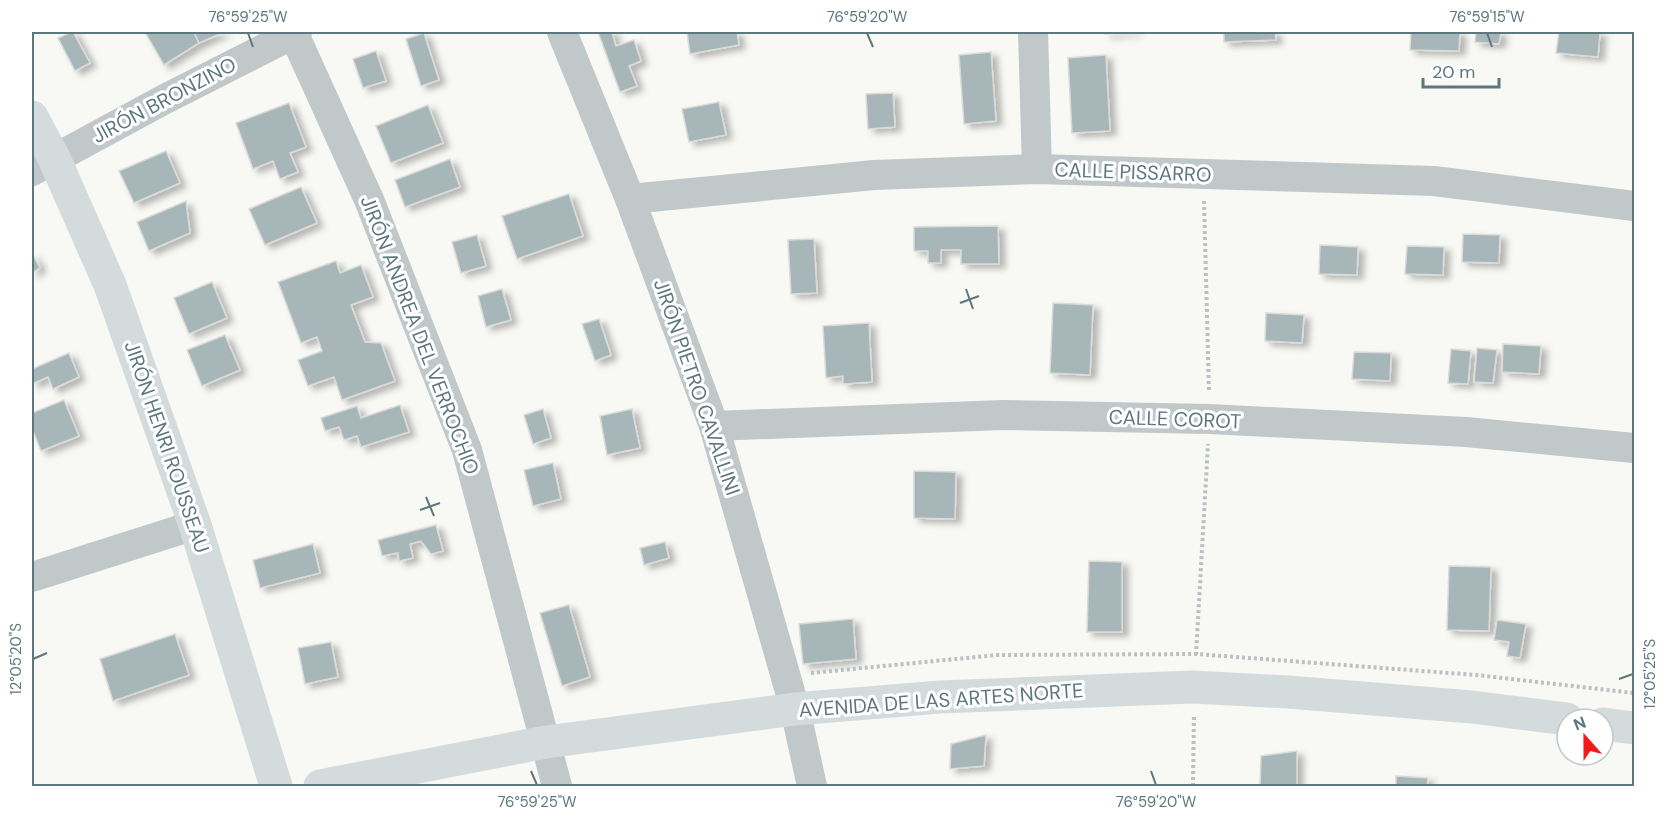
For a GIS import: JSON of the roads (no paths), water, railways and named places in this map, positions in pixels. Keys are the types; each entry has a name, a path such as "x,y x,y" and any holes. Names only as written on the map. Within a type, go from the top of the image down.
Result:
{"street":[{"name":"JIRÓN BRONZINO","path":"43,165 295,32"},
{"name":"JIRÓN ANDREA DEL VERROCHIO","path":"295,32 370,202 467,450 557,786"},
{"name":"JIRÓN PIETRO CAVALLINI","path":"562,32 630,199 714,426 795,709 812,786"},
{"path":"1033,32 1037,169"},
{"name":"JIRÓN HENRI ROUSSEAU","path":"32,117 43,165 110,285 195,525 276,786"},
{"name":"CALLE PISSARRO","path":"630,199 874,175 1037,169 1434,181 1635,206"},
{"name":"CALLE COROT","path":"714,426 1003,415 1198,419 1466,432 1635,448"},
{"path":"32,577 195,525"},
{"name":"AVENIDA DE LAS ARTES NORTE","path":"320,786 546,742 795,709 940,697 1193,687 1288,692 1472,707 1555,717"},
{"path":"1615,725 1635,728"}]}
